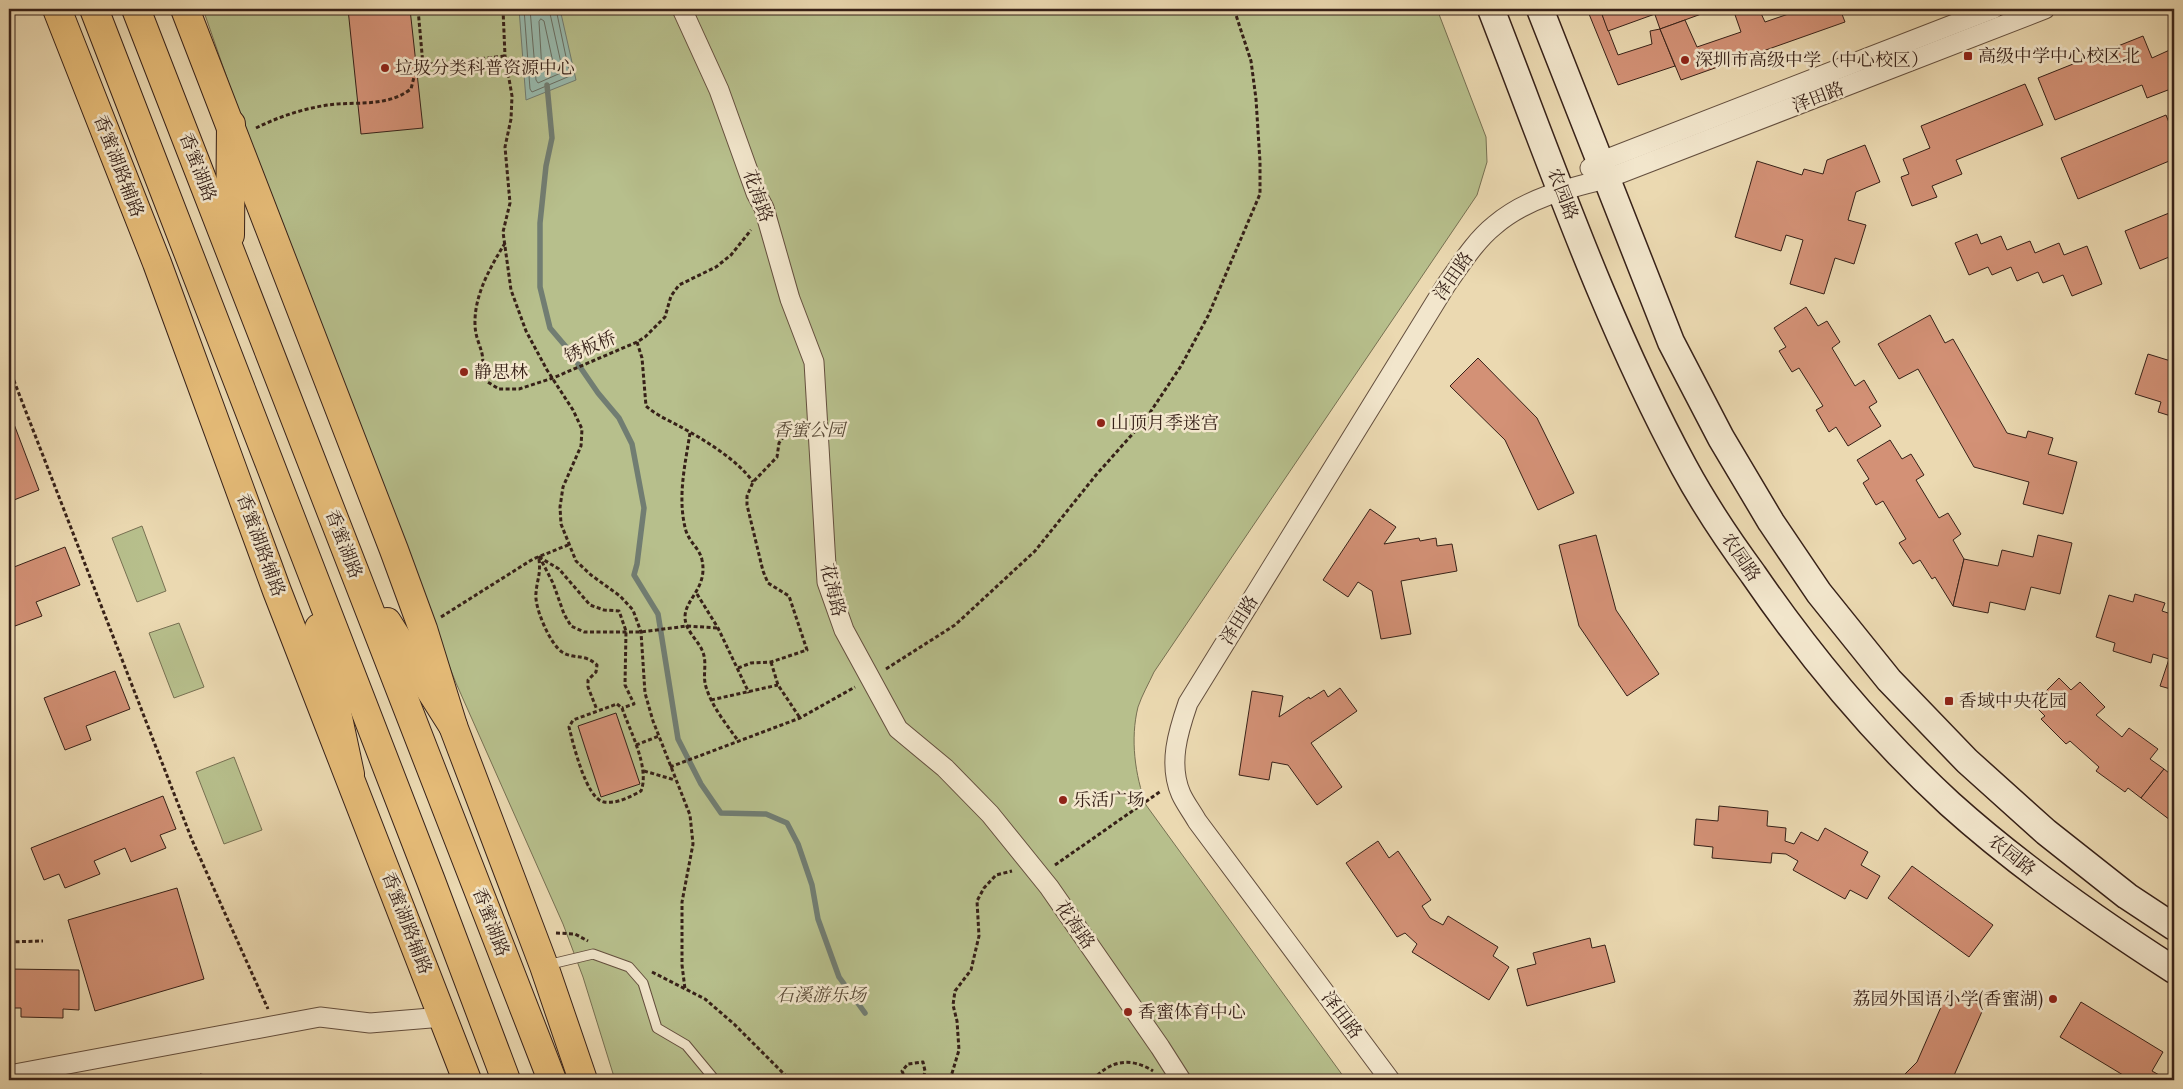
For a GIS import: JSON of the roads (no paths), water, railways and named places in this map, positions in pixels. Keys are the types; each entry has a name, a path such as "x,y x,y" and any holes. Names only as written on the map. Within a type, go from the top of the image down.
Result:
{"main road":[{"name":"香蜜湖路辅路","path":"57,9 157,263 278,591 467,1080"},
{"path":"94,9 506,1080"},
{"name":"香蜜湖路","path":"136,9 552,1080"},
{"path":"185,9 234,131 423,629 453,726 544,966 583,1080"},
{"name":"农园路","path":"1491,9 1619,334 1651,404 1686,470 1727,538 1775,607 1827,674 1888,744 1951,804 2030,870 2111,929 2174,970"},
{"path":"1540,9 1671,342 1716,430 1771,522 1819,593 1888,680 1967,761 2046,832 2127,896 2174,927"},
{"path":"230,251 234,131"},
{"path":"301,545 350,774"},
{"path":"354,570 453,726"}],"street":[{"name":"花海路","path":"682,9 719,90 756,193 764,208 790,299 814,362 820,431 828,582 844,630 898,729 945,768 990,814 1037,873 1155,1039 1181,1080"},
{"name":"泽田路","path":"1390,1080 1197,821 1181,794 1174,759 1178,730 1188,704 1446,285 1472,248 1496,224 1528,205 1602,170 1992,9"},
{"name":"泽田路","path":"1602,170 2046,9"},
{"path":"9,1075 320,1017 370,1023 443,1017"}],"lane":[{"path":"544,966 593,954 629,967 643,983 657,1028 686,1045 714,1080"}],"water":[{"path":"519,9 560,9 576,80 526,100"}],"waterway":[{"path":"547,85 552,138 546,166 540,223 540,287 550,328 619,418 632,444 644,508 634,575 658,614 678,739 701,784 721,813 766,814 787,823 798,844 812,885 818,919 839,977 865,1013"}],"place":[{"name":"高级中学中心校区北","path":"1968,56"},
{"name":"深圳市高级中学（中心校区）","path":"1685,60"},
{"name":"垃圾分类科普资源中心","path":"385,68"},
{"name":"静思林","path":"464,372"},
{"name":"山顶月季迷宫","path":"1101,423"},
{"name":"香域中央花园","path":"1949,701"},
{"name":"乐活广场","path":"1063,800"},
{"name":"荔园外国语小学(香蜜湖)","path":"2053,999"},
{"name":"香蜜体育中心","path":"1128,1012"}],"park label":[{"name":"香蜜公园","path":"809,430"},
{"name":"石溪游乐场","path":"821,995"}]}
